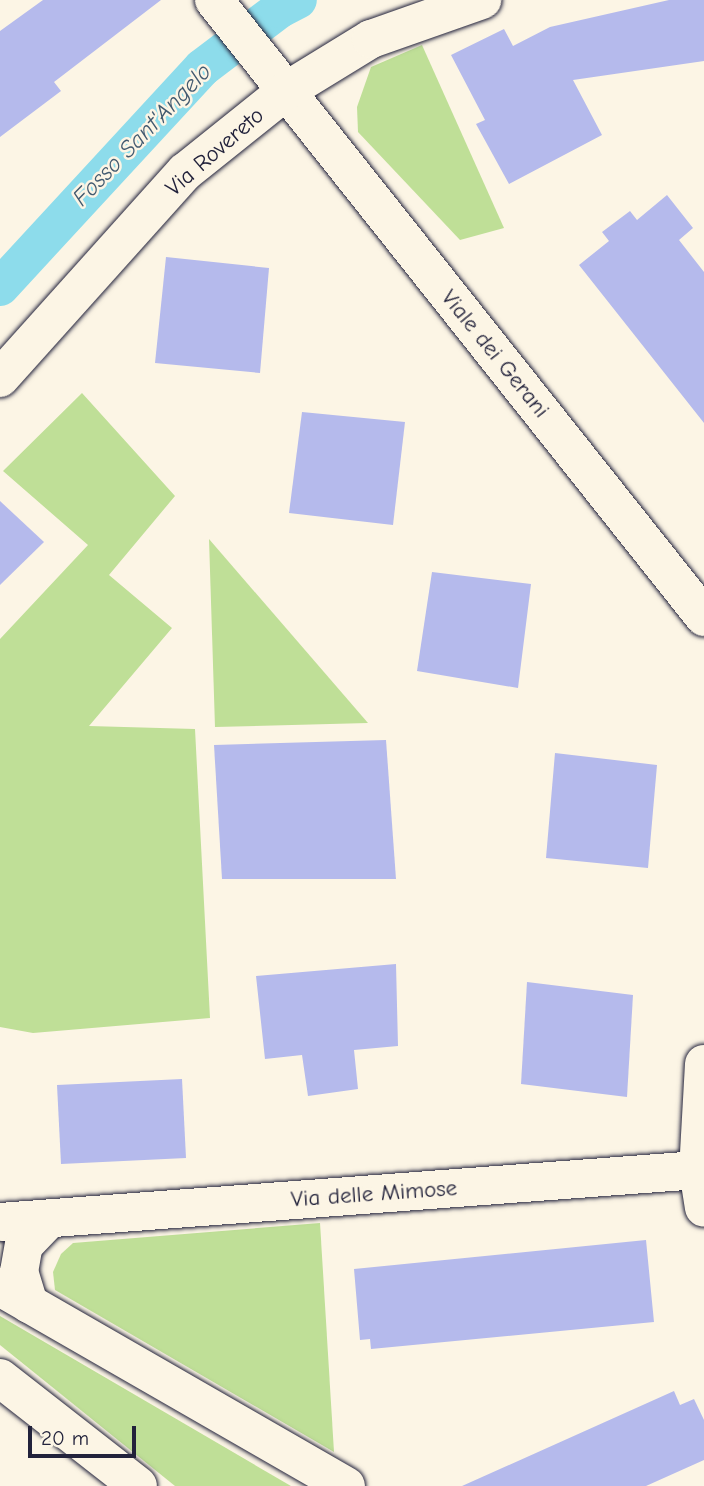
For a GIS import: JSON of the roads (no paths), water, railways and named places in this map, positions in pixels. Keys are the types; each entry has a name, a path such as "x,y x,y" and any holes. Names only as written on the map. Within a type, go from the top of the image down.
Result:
{"street":[{"name":"Viale dei Gerani","path":"214,0 704,617"},
{"name":"Via Rovereto","path":"0,378 185,172 286,91 371,39 482,0"},
{"path":"704,1065 698,1170 704,1208"},
{"name":"Via delle Mimose","path":"0,1222 698,1170"},
{"path":"50,1218 24,1245 15,1295 346,1486"},
{"path":"0,1378 138,1486"}],"waterway":[{"name":"Fosso Sant'Angelo","path":"0,287 202,68 280,9 298,0"}]}
